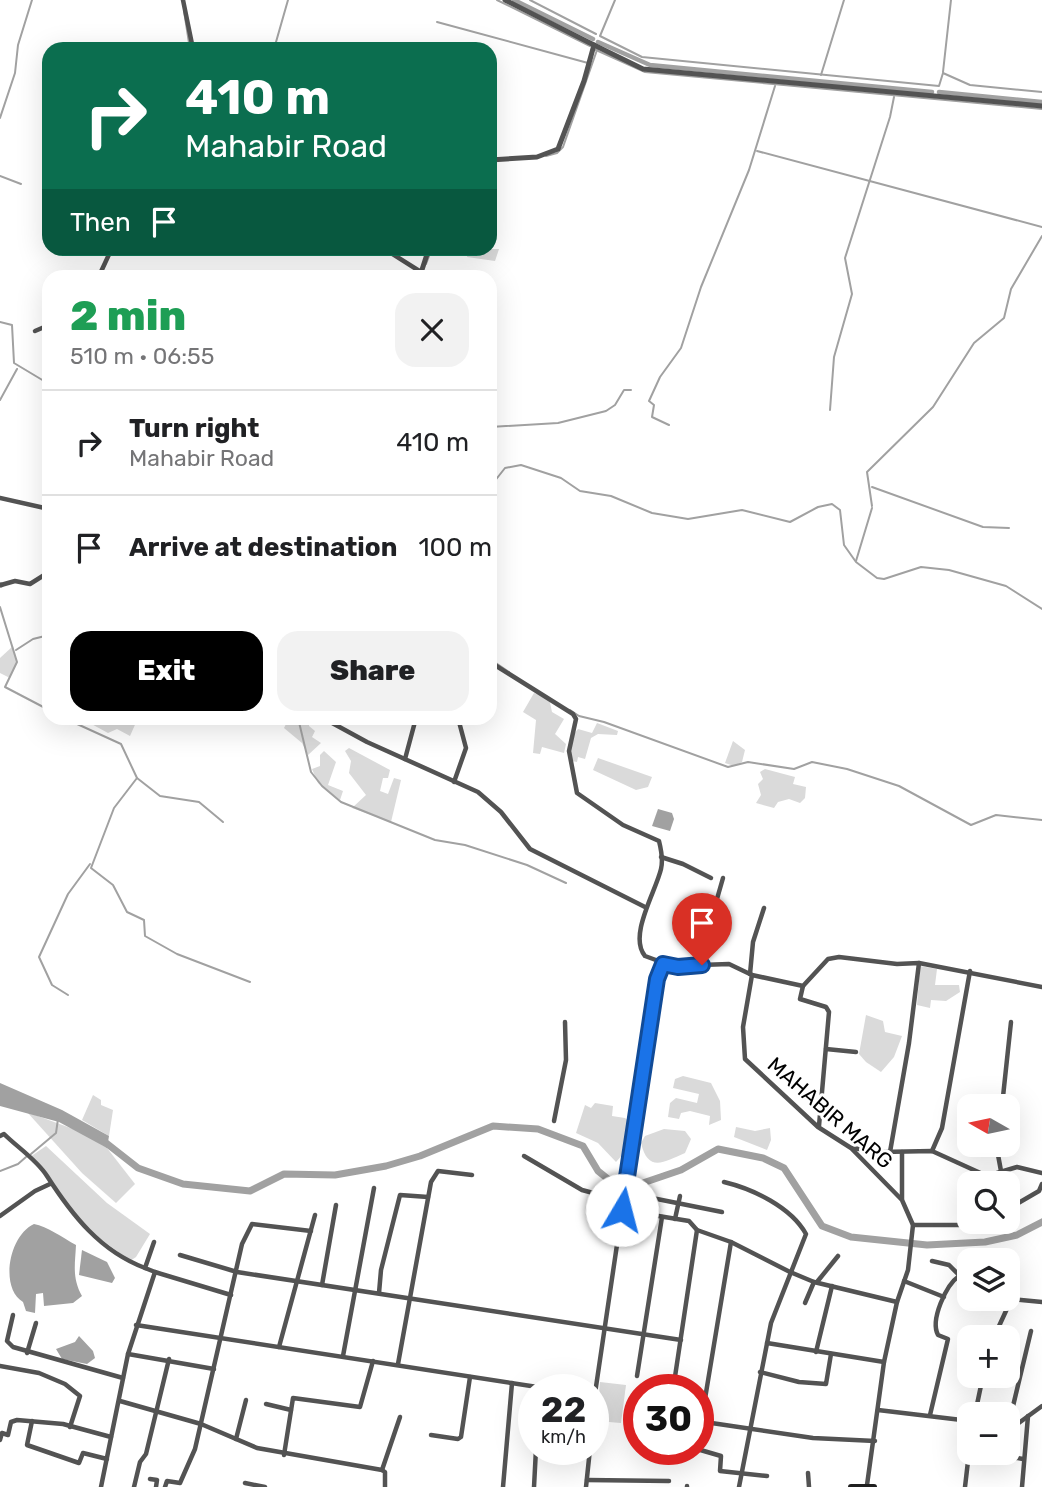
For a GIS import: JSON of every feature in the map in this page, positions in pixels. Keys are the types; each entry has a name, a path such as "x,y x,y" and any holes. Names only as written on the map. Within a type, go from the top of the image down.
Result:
{"main road":[{"path":"851,1487 871,1486"}],"street":[{"path":"183,0 192,42"},
{"path":"505,0 643,69 1042,106"},
{"path":"497,160 537,157 558,149 584,82 594,44"},
{"path":"395,256 415,270"},
{"path":"35,331 42,328"},
{"path":"0,498 42,507"},
{"path":"1,585 15,581 30,584 42,576"},
{"path":"497,666 573,714 576,719 569,751 577,793 623,825 656,837 659,841 662,867 645,906 641,951 663,964 678,967 719,963 751,974 803,986"},
{"path":"337,725 478,792 491,801 530,849 645,906"},
{"path":"405,759 414,725"},
{"path":"454,782 466,748 460,725"},
{"path":"661,857 711,878"},
{"path":"698,965 723,878"},
{"name":"MAHABIR MARG","path":"764,908 753,942 743,1027 746,1059 818,1127 851,1147 902,1199 914,1227"},
{"path":"818,1127 828,1009 800,999 803,986 831,957 919,963 971,971 1042,987"},
{"path":"890,1152 909,1043 919,963"},
{"path":"597,1374 650,1015 663,964"},
{"path":"932,1151 942,1128 971,971"},
{"path":"1003,1094 1011,1022"},
{"path":"554,1121 566,1060 565,1023"},
{"path":"826,1049 856,1052"},
{"path":"0,1136 4,1134 36,1165 81,1224 118,1255 155,1272 231,1295"},
{"path":"851,1147 890,1152 932,1151 955,1158 978,1171"},
{"path":"902,1152 902,1199"},
{"path":"524,1156 582,1190 623,1199"},
{"path":"998,1157 1001,1171 1017,1167 1042,1173"},
{"path":"398,1364 430,1182 438,1171 472,1175"},
{"path":"724,1182 744,1188 779,1206 806,1234 776,1306 766,1343 738,1487"},
{"path":"0,1216 35,1191 50,1184"},
{"path":"1020,1202 1039,1191 1042,1184"},
{"path":"343,1356 374,1188"},
{"path":"379,1293 381,1270 400,1195 428,1197"},
{"path":"675,1219 681,1196"},
{"path":"652,1198 722,1212"},
{"path":"323,1285 336,1205"},
{"path":"622,1210 692,1223 697,1230 731,1242 790,1272 816,1282 897,1302"},
{"path":"279,1347 299,1282 315,1215"},
{"path":"637,1374 662,1217"},
{"path":"165,1487 167,1481 181,1482 201,1424 242,1244 252,1224 311,1231"},
{"path":"871,1486 884,1362 910,1257 914,1227 957,1225"},
{"path":"676,1374 697,1230"},
{"path":"145,1268 154,1242"},
{"path":"708,1374 731,1242"},
{"path":"180,1255 236,1272 681,1340"},
{"path":"805,1303 816,1282 838,1256"},
{"path":"932,1261 949,1265 957,1274"},
{"path":"101,1487 128,1354 155,1272"},
{"path":"930,1415 948,1339 938,1335 935,1329 944,1297 957,1279"},
{"path":"904,1281 944,1297"},
{"path":"817,1352 832,1286"},
{"path":"1020,1301 1042,1302"},
{"path":"13,1315 8,1344 27,1353 123,1378"},
{"path":"27,1353 36,1323"},
{"path":"136,1325 518,1384"},
{"path":"1014,1402 1031,1331"},
{"path":"766,1343 884,1362"},
{"path":"128,1354 169,1359 214,1369"},
{"path":"760,1372 799,1382 826,1384 831,1354"},
{"path":"134,1487 169,1359"},
{"path":"284,1455 293,1398 360,1407 373,1360"},
{"path":"0,1366 39,1373 65,1384 80,1396 70,1427"},
{"path":"431,1435 458,1439 461,1437 470,1377"},
{"path":"503,1487 512,1383"},
{"path":"236,1439 246,1400"},
{"path":"120,1401 201,1424 284,1455 382,1470 385,1472 385,1487"},
{"path":"267,1404 291,1410"},
{"path":"1020,1422 1042,1406"},
{"path":"878,1410 957,1419"},
{"path":"1022,1487 1028,1416"},
{"path":"382,1470 400,1417"},
{"path":"32,1421 27,1445 79,1463 83,1453 107,1459"},
{"path":"0,1440 2,1433 8,1435 11,1422 32,1421 112,1437"},
{"path":"714,1424 748,1430 875,1441"},
{"path":"714,1454 720,1456 720,1471 767,1476"},
{"path":"534,1487 535,1465"},
{"path":"586,1487 588,1465"},
{"path":"965,1487 967,1465"},
{"path":"808,1473 809,1487"},
{"path":"150,1479 157,1480 156,1487"},
{"path":"587,1480 669,1481"},
{"path":"245,1483 265,1487"}],"shaded area":[{"path":"467,256 497,256 495,261"},
{"path":"13,646 17,662 10,678 0,673 0,658"},
{"path":"534,693 549,698 552,712 564,719 555,734 566,744 564,753 542,747 540,754 533,753 536,720 523,712"},
{"path":"597,723 618,731 617,735 598,734 591,738 585,759 578,757 577,762 572,761 571,744 575,732 578,729 592,733"},
{"path":"93,725 135,725 130,736 117,729 108,733"},
{"path":"286,725 309,725 315,731 312,737 321,743 308,755 302,743 284,728"},
{"path":"733,741 745,750 742,762 734,766 725,763"},
{"path":"349,748 390,770 388,778 383,778 380,791 388,794 394,778 401,780 391,822 352,808 366,795 349,773 351,761 345,751"},
{"path":"324,751 336,762 328,785 343,791 340,800 318,783 312,769 320,766 320,755"},
{"path":"598,758 652,777 648,787 636,790 593,770"},
{"path":"765,769 795,777 793,784 806,787 805,798 800,803 789,799 778,802 774,808 756,803 761,795 758,784 763,779 760,772"},
{"path":"658,809 672,813 674,819 670,831 652,826"},
{"path":"920,966 937,969 935,985 959,985 960,992 946,1001 931,1000 930,1008 917,1005"},
{"path":"866,1015 883,1021 885,1032 902,1036 894,1057 881,1072 859,1054"},
{"path":"683,1076 711,1083 720,1101 721,1120 709,1125 710,1116 690,1111 681,1113 679,1119 668,1117 670,1103 676,1098 697,1103 699,1094 673,1088 675,1079"},
{"path":"0,1083 62,1110 109,1136 107,1148 59,1122 0,1106"},
{"path":"93,1095 101,1100 101,1105 113,1110 109,1136 82,1120"},
{"path":"595,1103 613,1106 612,1116 625,1118 635,1126 630,1146 616,1162 598,1143 576,1133 585,1105 591,1108"},
{"path":"27,1112 84,1133 107,1148 135,1184 116,1203 82,1173"},
{"path":"736,1127 755,1131 770,1128 771,1140 767,1150 734,1137"},
{"path":"664,1129 685,1131 691,1139 685,1153 664,1162 652,1162 641,1143 645,1136"},
{"path":"46,1146 107,1203 150,1234 136,1257 130,1261 81,1224 30,1157"},
{"path":"34,1224 76,1245 75,1277 82,1296 73,1303 44,1306 43,1293 36,1294 35,1313 26,1311 11,1286 10,1275 10,1263 18,1239"},
{"path":"82,1250 107,1262 115,1278 112,1283 79,1275"},
{"path":"79,1336 93,1351 95,1358 87,1364 62,1359 56,1349 75,1342"},
{"path":"609,1383 623,1385 621,1423 609,1422"}],"waterway":[{"path":"0,118 15,73 18,45 32,0"},
{"path":"276,42 288,0"},
{"path":"497,0 590,46"},
{"path":"514,0 593,39"},
{"path":"530,0 596,34"},
{"path":"615,0 600,36 642,57 939,86 943,73 970,85 1042,92"},
{"path":"821,75 844,0"},
{"path":"943,72 951,0"},
{"path":"184,11 189,42"},
{"path":"437,22 588,63"},
{"path":"598,42 650,65 932,92"},
{"path":"596,50 645,72 1042,109"},
{"path":"546,156 557,153 563,147 597,50"},
{"path":"669,425 652,417 654,405 649,401 660,377 681,348 701,287 749,170 775,86"},
{"path":"939,92 1042,102"},
{"path":"830,410 834,357 852,294 845,258 894,97"},
{"path":"757,151 1042,227"},
{"path":"0,176 21,184"},
{"path":"872,506 867,472 933,407 974,343 1004,318 1011,289 1042,236"},
{"path":"426,264 429,256"},
{"path":"0,322 12,325 14,363 42,380"},
{"path":"0,400 17,369"},
{"path":"497,427 558,423 606,411 615,405 624,390 631,390"},
{"path":"497,478 505,468 521,465 561,478 580,491 611,496 652,513 688,519 742,510 790,522 818,507 832,504 840,510 844,545 856,562 877,578 884,579 921,567 949,570 1006,586 1042,609"},
{"path":"872,487 983,527 1009,528"},
{"path":"856,561 872,508"},
{"path":"0,607 17,662 5,687 42,706"},
{"path":"16,650 42,637"},
{"path":"497,664 509,672"},
{"path":"570,710 579,716 604,722 728,767 748,762 794,769 812,762 847,769 899,786 971,825 996,815 1042,820"},
{"path":"79,725 121,744 137,778 114,808 91,868 113,885 127,912 144,920 145,936 177,954 250,982"},
{"path":"300,725 311,772 322,786 341,802 435,840 465,845 527,865 566,883"},
{"path":"137,778 160,796 199,802 223,822"},
{"path":"68,995 52,985 39,957 68,894 90,864"},
{"path":"31,1154 56,1133 58,1119"},
{"path":"101,1139 138,1168 183,1184 250,1191 284,1174 335,1175 386,1166 420,1156 493,1126 538,1129 583,1146 598,1171 613,1183 631,1187 681,1170 718,1149 763,1158 784,1168 822,1226 851,1237 927,1245 985,1242 1017,1235 1042,1222"},
{"path":"0,1171 18,1164 26,1157"}],"route":[{"path":"622,1210 657,979 663,964 678,967 702,965"}]}
